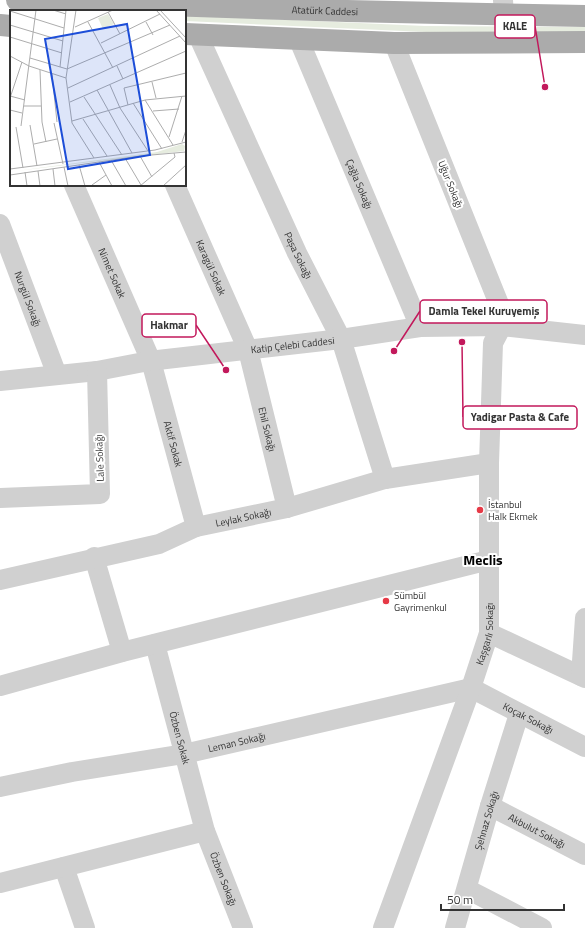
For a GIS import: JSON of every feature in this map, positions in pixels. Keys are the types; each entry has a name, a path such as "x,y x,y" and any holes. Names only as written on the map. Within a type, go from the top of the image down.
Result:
{"main road":[{"name":"Atatürk Caddesi","path":"17,0 504,7 585,16"},
{"path":"0,25 10,26"},
{"path":"192,35 394,43 585,42"}],"street":[{"name":"Paşa Sokağı","path":"192,35 297,253 341,339 386,479"},
{"name":"Çağla Sokağı","path":"299,40 420,327"},
{"name":"Uğur Sokağı","path":"394,43 503,314 502,326"},
{"name":"Nimet Sokak","path":"74,186 151,361"},
{"name":"Karagül Sokak","path":"175,186 248,350"},
{"name":"Nurgül Sokağı","path":"0,224 57,375"},
{"name":"Katip Çelebi Caddesi","path":"0,381 97,371 151,361 341,339 420,327 502,326 585,335"},
{"name":"Kaşgarlı Sokağı","path":"383,928 471,688 489,633 489,463 493,343 502,326"},
{"name":"Ehil Sokağı","path":"248,350 287,508"},
{"name":"Aktif Sokak","path":"151,361 196,527"},
{"name":"Lale Sokağı","path":"0,498 100,494 97,371"},
{"name":"Leylak Sokağı","path":"0,580 94,557 158,544 196,527 287,508 386,479 489,463"},
{"path":"94,557 122,652"},
{"path":"0,686 122,652 489,560"},
{"path":"489,633 583,677 585,618"},
{"name":"Özben Sokak","path":"155,644 205,831"},
{"name":"Koçak Sokağı","path":"471,688 585,747"},
{"name":"Leman Sokağı","path":"0,787 72,772 184,754 471,688"},
{"name":"Şehnaz Sokağı","path":"455,928 490,806 519,714"},
{"name":"Akbulut Sokağı","path":"490,806 585,855"},
{"path":"0,883 205,831"},
{"name":"Özben Sokağı","path":"205,831 243,928"},
{"path":"64,867 85,928"},
{"path":"467,889 542,928"}],"shaded area":[{"path":"186,15 425,26 585,27 585,34 426,32 186,21"}],"place":[{"name":"KALE","path":"545,87"},
{"name":"Yadigar Pasta & Cafe","path":"462,342"},
{"name":"Damla Tekel Kuruyemiş","path":"394,351"},
{"name":"Hakmar","path":"226,370"},
{"name":"İstanbul Halk Ekmek","path":"480,510"},
{"name":"Sümbül Gayrimenkul","path":"386,601"}],"district":[{"name":"Meclis","path":"483,560"}]}
